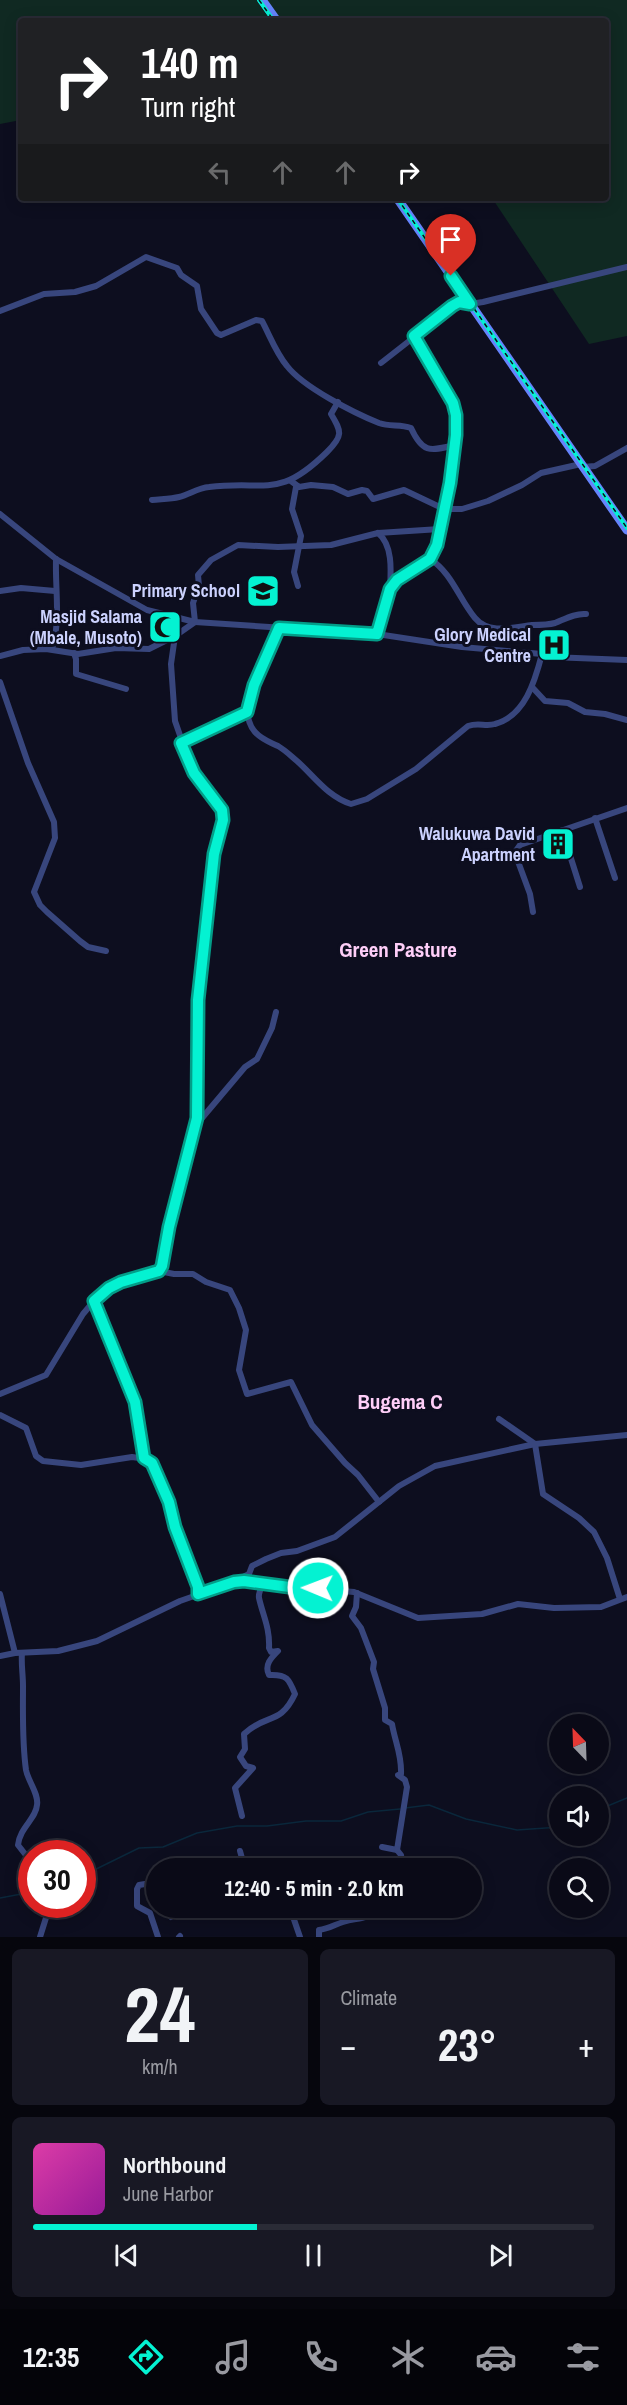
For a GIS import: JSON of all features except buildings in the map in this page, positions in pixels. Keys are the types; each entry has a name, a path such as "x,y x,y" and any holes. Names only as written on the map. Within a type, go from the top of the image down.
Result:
{"main road":[{"path":"262,0 275,18"},
{"path":"399,201 627,530"}],"street":[{"path":"0,311 44,294 75,292 96,286 141,260 151,258 177,268 180,275 197,286 201,309 217,333 221,335 256,320 262,321 289,369 307,385 378,423 394,428 411,428 423,447 428,450 438,450 454,445"},
{"path":"381,363 459,302 470,304 627,267"},
{"path":"390,589 397,580 430,559 437,545 457,424 453,403 414,336"},
{"path":"298,586 294,572 301,536 292,509 294,484 339,437 339,425 331,414 338,402"},
{"path":"152,500 178,497 198,488 210,486 294,484 333,487 348,494 362,490 367,491 373,499 404,490 444,509 462,509 477,505 522,485 541,473 595,466 627,448"},
{"path":"0,514 56,559 147,610 195,622 377,634 462,647 543,654 562,658 627,660"},
{"path":"195,622 193,603 198,586 198,575 211,560 238,545 330,545 378,533 440,529"},
{"path":"377,634 390,589 389,553 386,541 378,533"},
{"path":"52,649 55,640 58,602 55,591 56,559"},
{"path":"430,559 439,565 474,617 484,625 507,630 553,623 573,615 586,614"},
{"path":"0,591 21,588 55,591"},
{"path":"0,656 22,650 52,649 74,653 116,648 149,649 176,636 195,622"},
{"path":"279,628 254,685 247,712 254,731 263,740 279,747 293,758 322,784 329,794 351,804 367,799 416,769 468,726 478,723 492,725 508,720 519,709 532,687 543,654"},
{"path":"159,1271 195,1127 198,1101 198,1000 213,863 223,820 222,810 194,773 181,743 175,721 171,658 176,636"},
{"path":"74,653 76,674 126,689"},
{"path":"0,682 28,763 54,822 55,838 34,892 40,905 80,941 88,947 106,951"},
{"path":"532,687 545,701 568,703 585,712 627,720"},
{"path":"181,743 247,712"},
{"path":"533,912 530,894 518,863 516,852 520,845 627,808"},
{"path":"595,818 615,878"},
{"path":"562,830 580,887"},
{"path":"195,1127 245,1067 257,1059 272,1028 276,1012"},
{"path":"0,1394 46,1375 71,1333 94,1301 109,1288 121,1282 159,1271 193,1275 230,1290 239,1308 246,1330 239,1370 247,1394 291,1382 312,1425 358,1475 379,1502"},
{"path":"94,1301 135,1402 144,1458"},
{"path":"0,1415 26,1428 36,1456 43,1461 81,1465 132,1457 144,1458 152,1463 169,1502 172,1520 198,1587 198,1594"},
{"path":"234,1582 357,1593 418,1618 482,1614 518,1604 554,1608 598,1608 624,1598 594,1532 579,1518 543,1494 535,1444 499,1419"},
{"path":"0,1656 15,1653 63,1651 97,1641 198,1594 234,1582 249,1574 252,1566 266,1559 335,1537 418,1474 435,1466 535,1444 627,1435"},
{"path":"242,1816 235,1788 253,1768 246,1766 240,1757 245,1749 244,1734 256,1724 285,1712 295,1694 290,1680 285,1676 269,1675 266,1670 267,1664 278,1651 271,1652 269,1648 267,1620 259,1599 262,1589 260,1584"},
{"path":"357,1593 356,1607 352,1616 361,1628 374,1662 373,1669 385,1708 386,1720 392,1724 395,1742 401,1754 401,1774 398,1776 405,1780 407,1787 397,1850"},
{"path":"0,1594 15,1653"},
{"path":"18,1840 19,1834 37,1810 38,1803 27,1775 23,1747 22,1653"},
{"path":"382,1846 397,1850 401,1858"},
{"path":"240,1851 242,1858"},
{"path":"146,1885 140,1885 137,1889 136,1906 146,1911"},
{"path":"40,1937 46,1918"},
{"path":"152,1918 158,1937"},
{"path":"293,1918 300,1937"},
{"path":"319,1937 319,1930 331,1929 344,1922 360,1921 365,1918"}],"green space":[{"path":"0,0 627,0 627,336 589,344 494,201 609,201 609,18 18,18 18,121 0,124"}],"waterway":[{"path":"609,1805 627,1798"},
{"path":"405,1808 429,1805 466,1819 517,1830 549,1828"},
{"path":"96,1869 139,1848 163,1847 197,1833 237,1826 341,1821 368,1812 400,1809"},
{"path":"0,1898 18,1895"}],"railway":[{"path":"259,0 272,18"},
{"path":"399,201 627,528"}],"place":[{"name":"Primary School","path":"263,591"},
{"name":"Masjid Salama (Mbale, Musoto)","path":"165,627"},
{"name":"Glory Medical Centre","path":"554,645"},
{"name":"Walukuwa David Apartment","path":"558,844"}],"district":[{"name":"Green Pasture","path":"398,950"},
{"name":"Bugema C","path":"400,1402"}],"route":[{"path":"318,1588 297,1588 244,1581 198,1594 198,1587 172,1520 171,1507 152,1463 144,1458 135,1402 94,1301 109,1288 121,1282 159,1271 162,1266 169,1227 197,1118 198,1000 214,854 223,820 222,810 194,773 181,743 247,712 254,685 277,638 279,628 377,634 390,589 397,580 430,559 437,545 450,483 457,424 453,403 414,336 452,306 459,302 470,304 451,276"}]}
